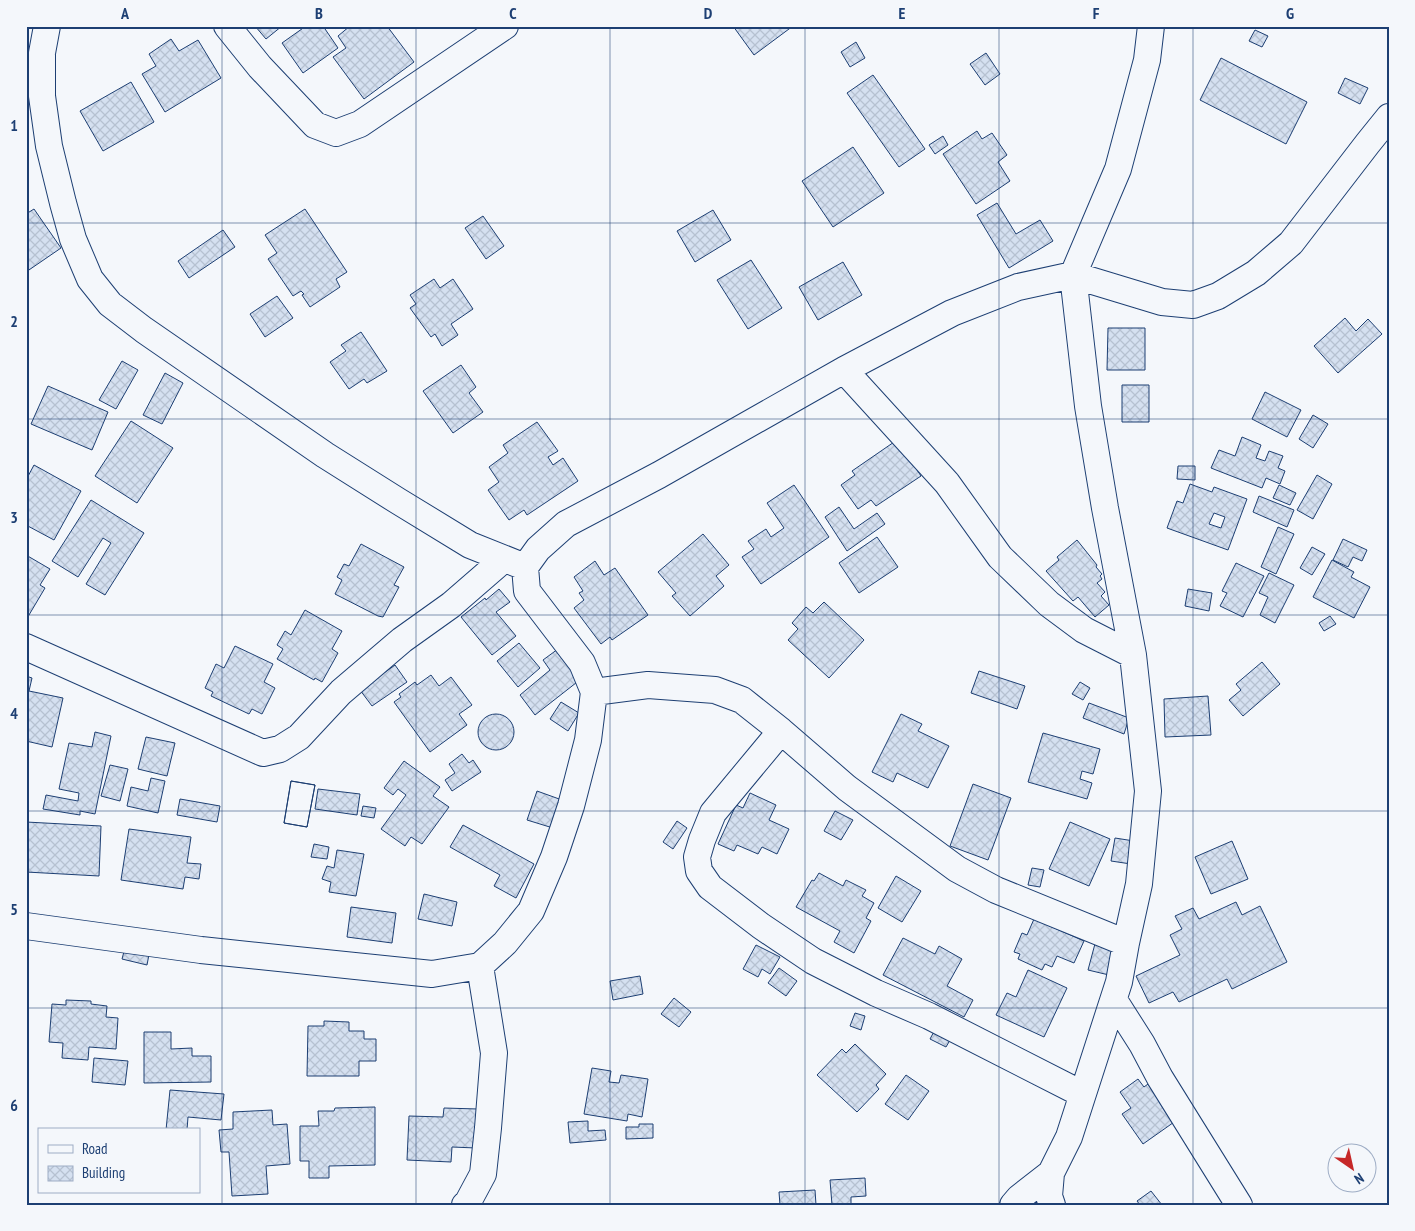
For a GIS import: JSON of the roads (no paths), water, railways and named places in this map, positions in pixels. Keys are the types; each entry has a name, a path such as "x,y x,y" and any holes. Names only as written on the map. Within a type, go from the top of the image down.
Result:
{"street":[{"path":"26,926 201,950 432,974 480,966 505,942 531,911 554,857 571,806 588,740 594,692 582,663 527,591 514,563 470,545 326,455 144,330 110,304 90,279 73,239 49,146 42,96 42,53 47,26"},
{"path":"227,26 260,67 316,124 336,133 360,124 505,26"},
{"path":"1052,1205 1049,1196 1051,1173 1069,1137 1119,982 1139,884 1148,791 1133,656 1088,406 1073,276 1118,169 1147,60 1152,26"},
{"path":"26,647 263,753 280,750 299,737 341,692 402,640 451,605 538,549 566,524 659,475 844,370 952,313 1018,287 1073,276 1162,302 1193,305 1218,296 1256,273 1291,244 1389,118"},
{"path":"844,370 947,483 1000,557 1049,604 1070,620 1084,630 1133,656"},
{"path":"594,692 648,686 715,690 742,700 847,788 957,869 996,890 1126,943"},
{"path":"781,731 713,813 697,857 699,871 710,888 761,926 813,961 876,993 929,1016 1082,1094"},
{"path":"465,1205 483,1174 494,1053 480,966"},
{"path":"1114,1000 1239,1205"},
{"path":"1013,1205 1051,1173"}]}
